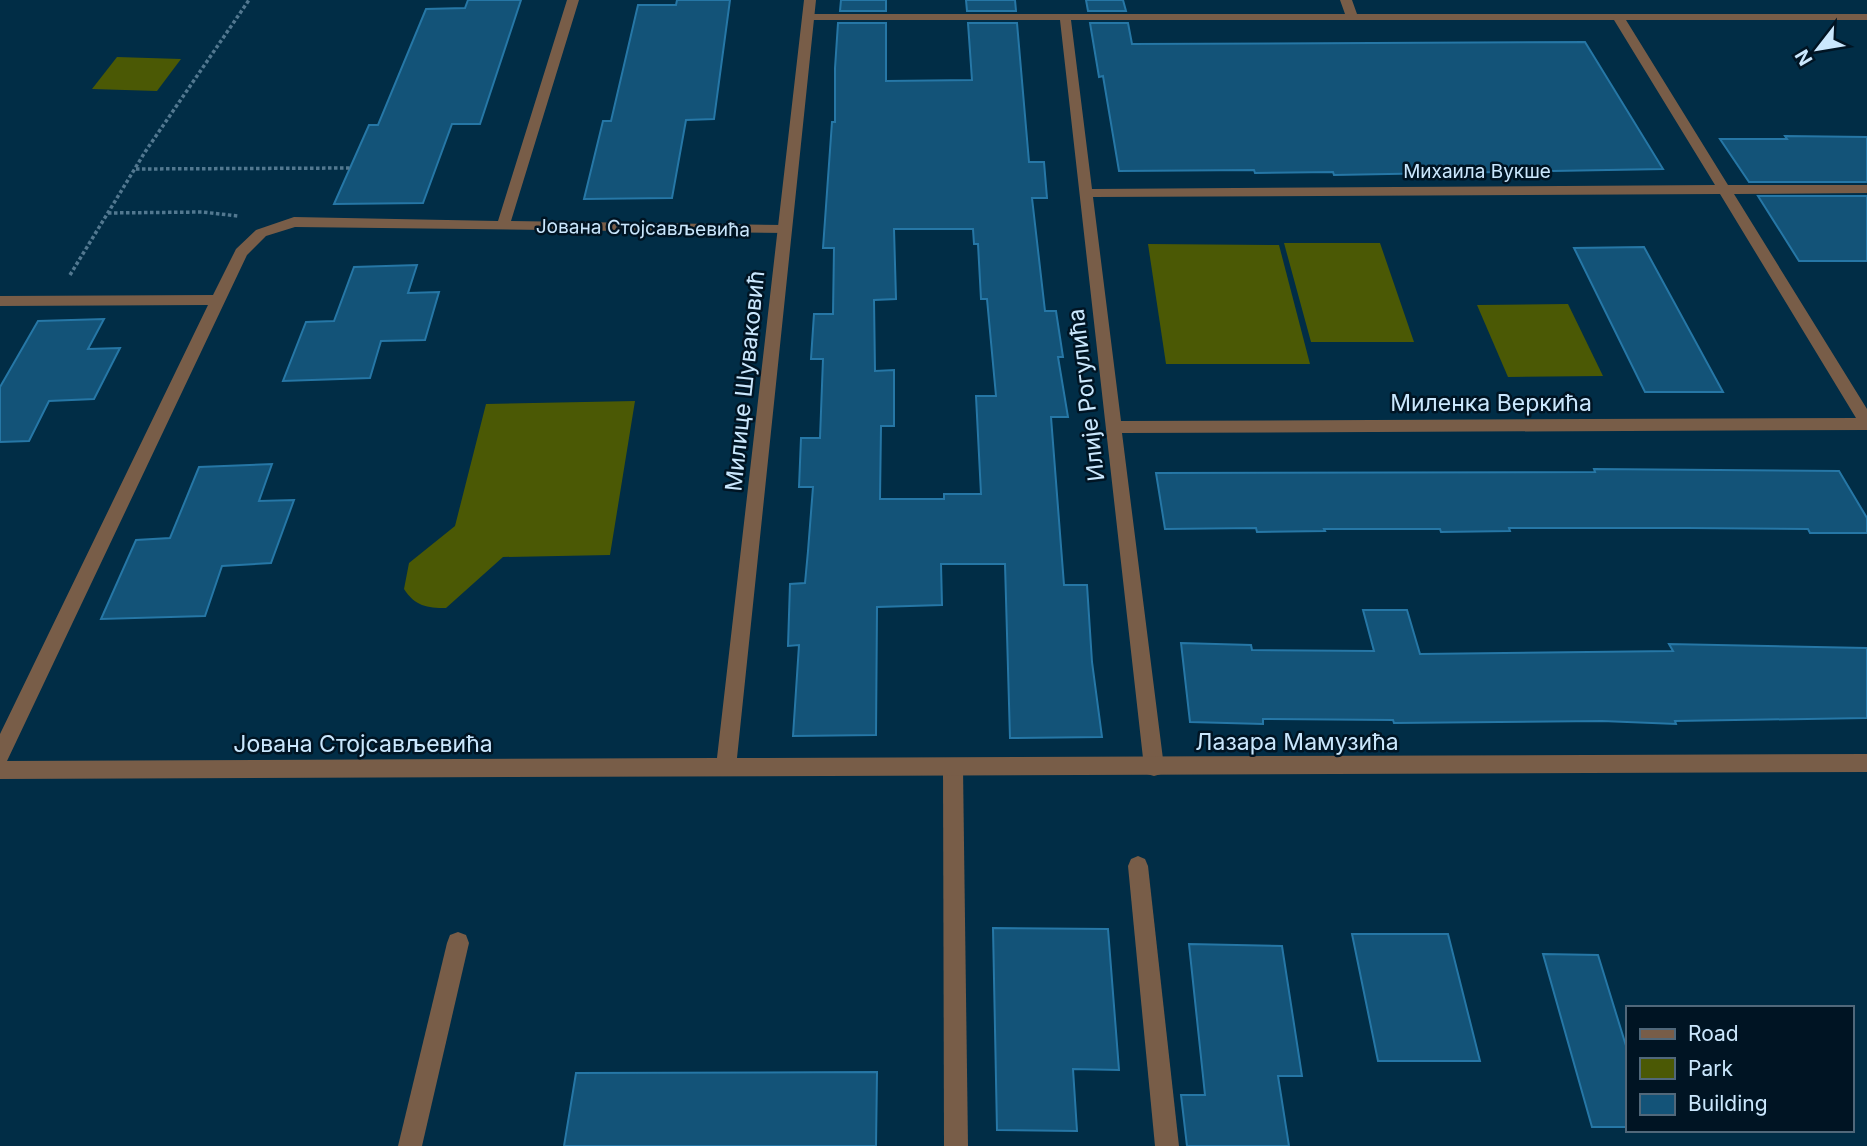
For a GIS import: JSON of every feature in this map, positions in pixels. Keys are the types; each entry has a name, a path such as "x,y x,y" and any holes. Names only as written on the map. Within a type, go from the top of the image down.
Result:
{"street":[{"name":"Јована Стојсављевића","path":"503,226 573,0"},
{"name":"Милице Шуваковић","path":"726,766 810,0"},
{"path":"1346,0 1353,18"},
{"path":"808,17 1867,17"},
{"name":"Илије Рогулића","path":"1065,17 1154,767"},
{"path":"1618,18 1867,423"},
{"name":"Михаила Вукше","path":"1088,193 1867,189"},
{"name":"Јована Стојсављевића","path":"0,755 217,300 241,252 252,240 274,227 294,222 784,230"},
{"path":"0,301 217,300"},
{"name":"Миленка Веркића","path":"1115,427 1867,423"},
{"name":"Лазара Мамузића","path":"726,766 953,768 1867,762"},
{"name":"Јована Стојсављевића","path":"0,770 726,766"},
{"path":"953,768 956,1146"},
{"path":"1138,866 1167,1146"},
{"path":"410,1146 458,943"}],"path":[{"path":"54,301 135,169 249,0"},
{"path":"135,169 350,168"},
{"path":"108,213 202,212 241,216"}],"green space":[{"path":"117,57 181,59 157,91 92,89"},
{"path":"1284,243 1380,243 1414,342 1311,342"},
{"path":"1148,244 1279,245 1310,364 1166,364"},
{"path":"1568,304 1603,376 1508,377 1477,305"},
{"path":"635,401 610,555 503,557 446,608 422,605 408,595 404,589 409,563 455,526 486,404"}],"building":[{"path":"468,0 521,0 480,124 452,124 423,203 334,204 369,125 378,125 426,9 465,8"},
{"path":"677,0 730,0 714,119 686,120 672,198 584,199 603,121 611,121 638,5 676,5"},
{"path":"841,0 886,0 886,11 840,11"},
{"path":"966,0 1015,0 1016,11 967,11"},
{"path":"1086,0 1123,0 1126,11 1088,11"},
{"path":"838,23 886,23 886,81 972,80 968,23 1017,23 1029,162 1044,162 1047,198 1032,198 1045,311 1056,311 1063,357 1058,357 1068,417 1051,417 1064,585 1087,585 1092,662 1102,737 1010,738 1005,564 941,564 942,605 877,607 876,735 793,736 799,645 788,646 790,584 805,583 813,487 799,487 801,438 820,438 823,359 811,359 814,314 833,314 834,248 823,248 832,122 835,122","holes":["894,229 973,229 974,244 978,244 981,299 987,299 996,396 976,396 981,494 944,494 944,499 880,499 881,426 894,426 894,370 875,371 874,300 896,299"]},
{"path":"1090,23 1128,23 1132,44 1585,42 1663,169 1334,175 1333,172 1255,173 1254,170 1119,171 1103,76 1099,77"},
{"path":"1785,136 1867,137 1867,182 1749,182 1720,139 1787,139"},
{"path":"1758,196 1867,196 1867,261 1799,261"},
{"path":"1644,247 1723,392 1645,392 1574,248"},
{"path":"417,265 408,293 439,292 425,340 381,341 370,378 283,381 306,322 334,321 354,267"},
{"path":"104,319 88,349 120,348 94,399 49,401 29,441 0,442 0,387 38,321"},
{"path":"272,464 259,501 294,500 271,563 222,566 205,616 101,619 136,540 170,538 199,467"},
{"path":"1594,469 1839,471 1867,518 1867,533 1810,533 1808,529 1687,528 1509,528 1510,531 1441,532 1440,529 1257,532 1256,528 1165,529 1156,473 1595,472"},
{"path":"1363,610 1407,610 1420,654 1673,651 1669,644 1867,648 1867,718 1675,721 1676,724 1602,721 1394,723 1393,720 1263,719 1263,724 1190,722 1181,643 1251,645 1252,650 1374,651"},
{"path":"993,928 1108,929 1119,1070 1073,1069 1077,1131 997,1130"},
{"path":"1352,934 1448,934 1480,1061 1378,1061"},
{"path":"1189,944 1282,946 1302,1076 1278,1076 1289,1146 1187,1146 1181,1095 1205,1095"},
{"path":"1543,954 1598,955 1626,1046 1626,1127 1592,1127"},
{"path":"877,1072 876,1146 564,1146 576,1073"}]}
